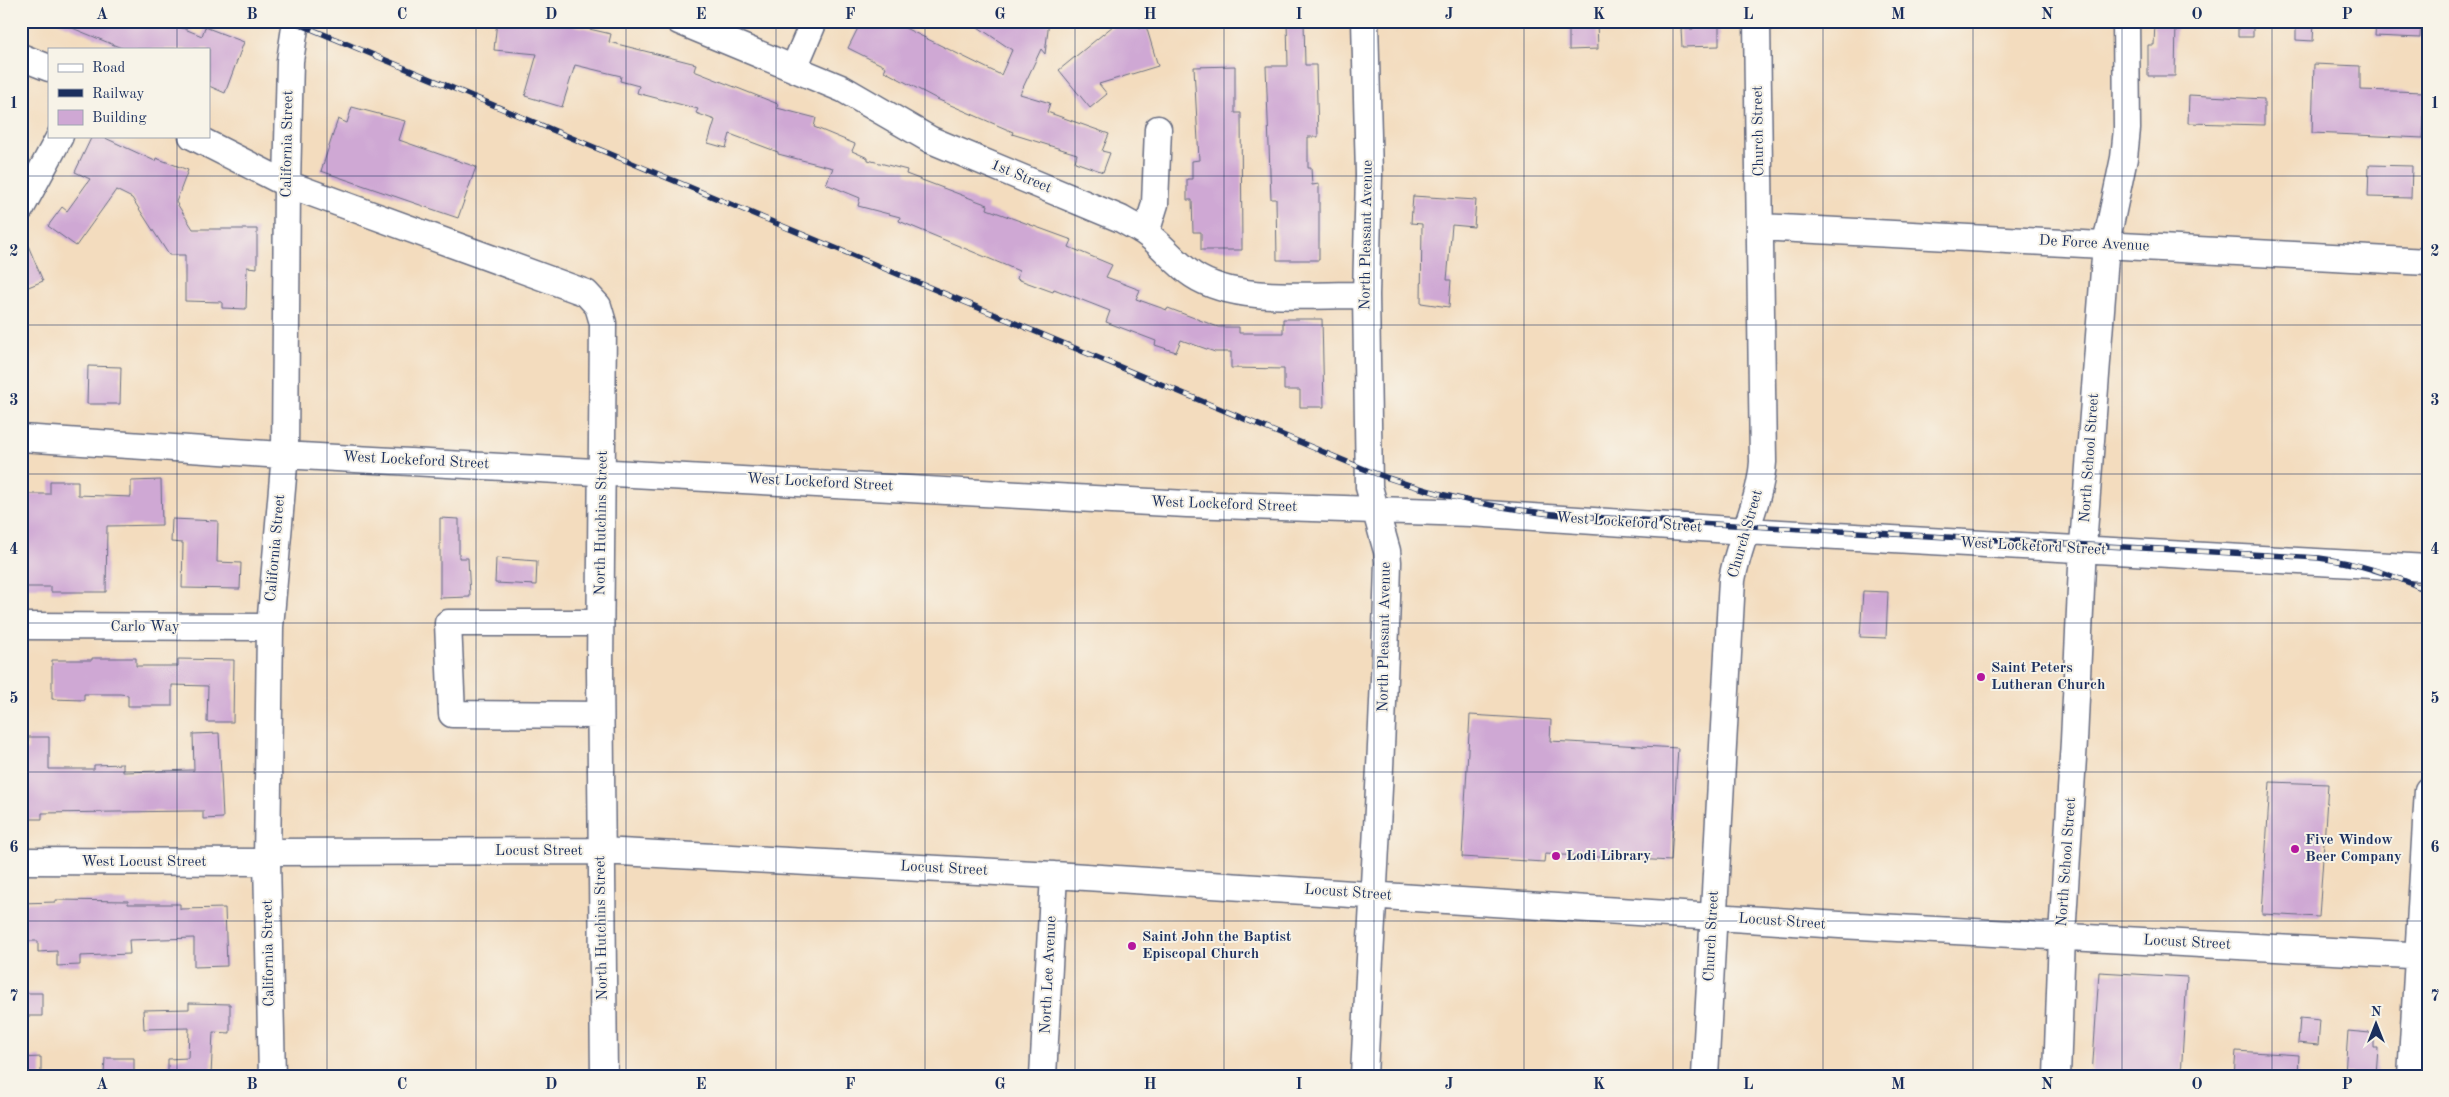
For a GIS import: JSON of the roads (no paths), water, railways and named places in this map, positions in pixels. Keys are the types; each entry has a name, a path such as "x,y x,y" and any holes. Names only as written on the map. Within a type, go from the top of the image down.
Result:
{"street":[{"name":"California Street","path":"272,1076 268,857 270,627 285,454 290,61 296,21"},
{"name":"1st Street","path":"679,21 843,89 931,140 1121,219 1146,233 1170,257 1195,276 1244,294 1366,295"},
{"path":"794,68 814,21"},
{"name":"North Pleasant Avenue","path":"1364,1076 1372,895 1385,699 1388,562 1387,551 1369,487 1366,295 1369,175 1365,21"},
{"name":"Church Street","path":"1705,1076 1732,580 1759,494 1763,462 1757,21"},
{"name":"North School Street","path":"2057,1076 2062,936 2074,741 2082,550 2106,244 2124,158 2127,129 2126,21"},
{"path":"21,57 48,68"},
{"path":"1146,233 1155,204 1158,129"},
{"path":"21,208 59,138"},
{"name":"North Hutchins Street","path":"196,138 287,184 586,293 598,306 603,323 600,715 604,1076"},
{"name":"De Force Avenue","path":"1760,227 2428,262"},
{"name":"West Lockeford Street","path":"21,438 1187,504 1471,513 1746,531 2428,568"},
{"path":"600,623 448,623 452,714 600,715"},
{"name":"Carlo Way","path":"21,626 270,627"},
{"path":"2412,1076 2424,955 2428,790"},
{"name":"Locust Street","path":"268,857 601,851 1054,875 1713,917 2424,955"},
{"name":"West Locust Street","path":"21,861 268,857"},
{"name":"North Lee Avenue","path":"1043,1076 1054,875"}],"railway":[{"path":"292,21 1369,471 1444,495 1494,506 1572,516 2319,558 2375,570 2428,591"}],"place":[{"name":"Saint Peters Lutheran Church","path":"1981,677"},
{"name":"Five Window Beer Company","path":"2295,849"},
{"name":"Lodi Library","path":"1556,856"},
{"name":"Saint John the Baptist Episcopal Church","path":"1132,946"}]}
